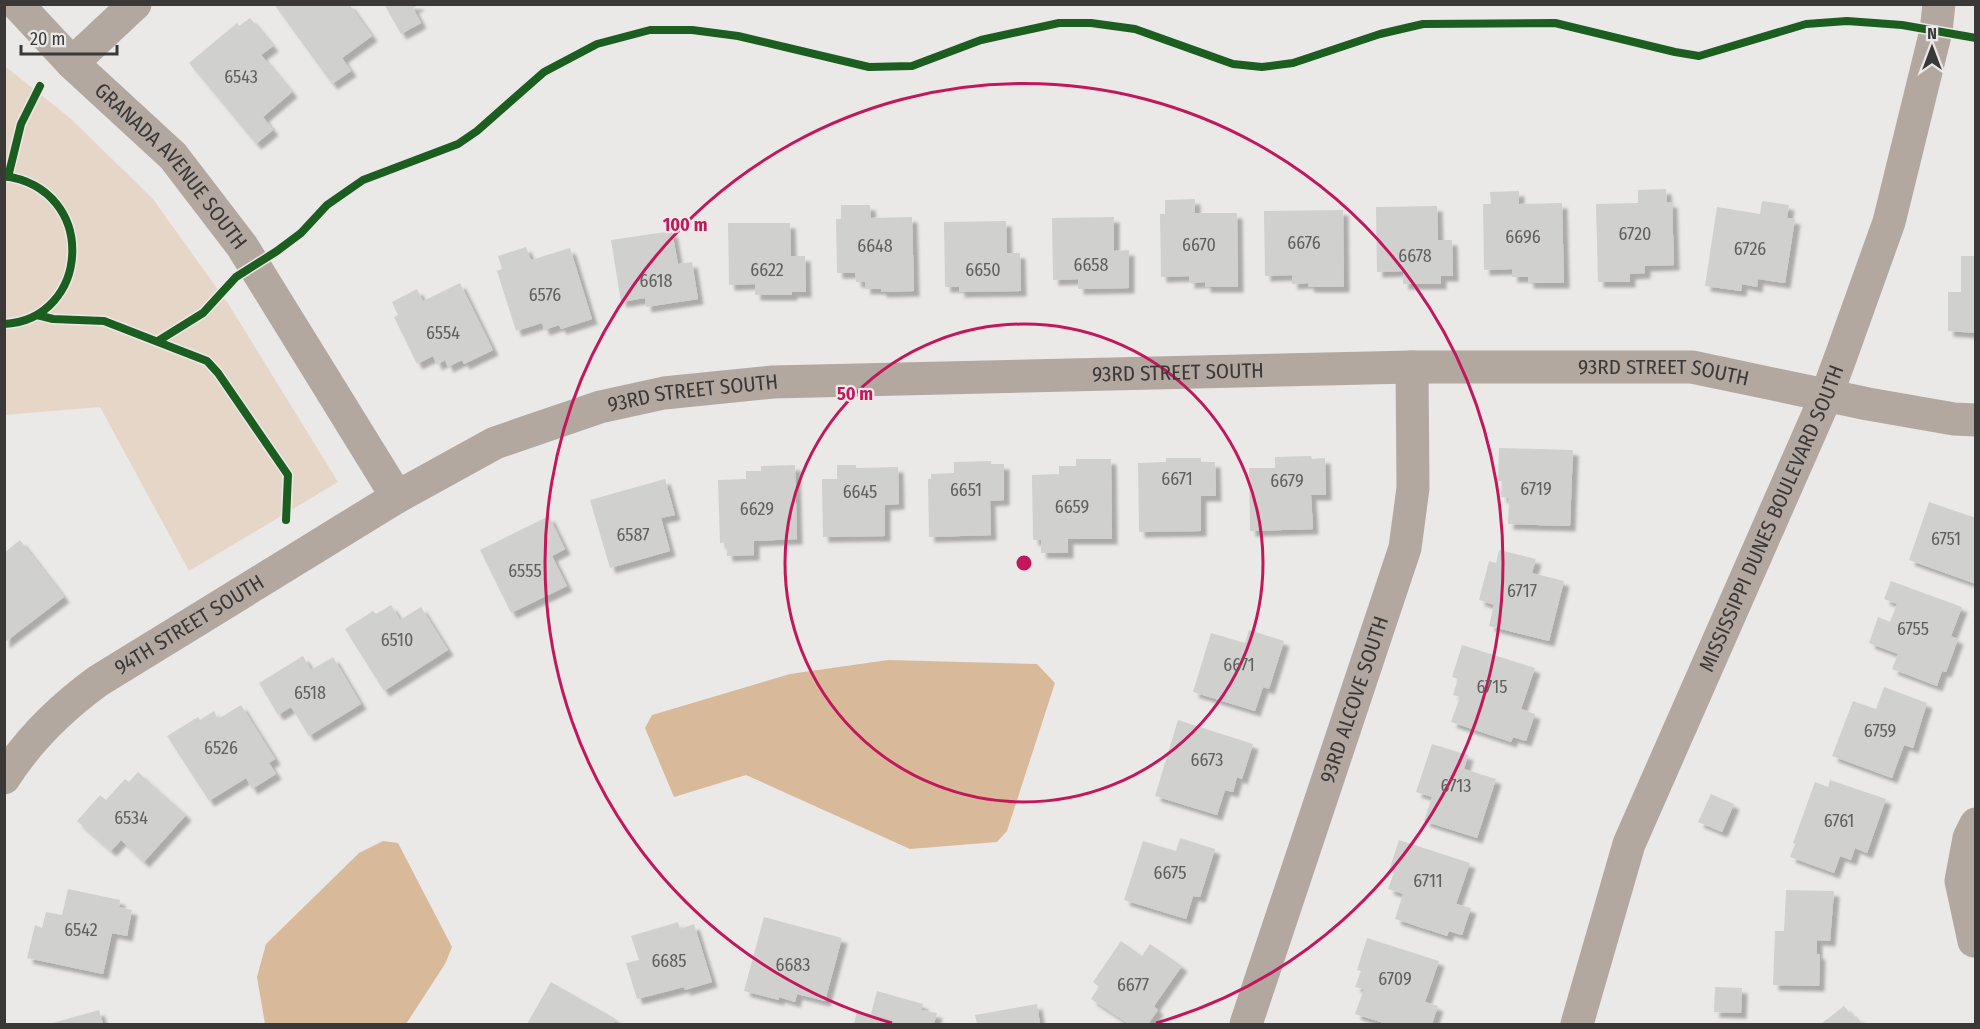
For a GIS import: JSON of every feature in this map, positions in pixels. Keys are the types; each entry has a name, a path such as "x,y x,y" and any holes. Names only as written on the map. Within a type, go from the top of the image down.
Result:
{"street":[{"name":"GRANADA AVENUE SOUTH","path":"17,4 72,63 173,156 242,246 397,497"},
{"path":"72,63 135,4"},
{"name":"MISSISSIPPI DUNES BOULEVARD SOUTH","path":"1577,1024 1629,844 1827,394 1889,222 1936,31 1939,4"},
{"name":"93RD STREET SOUTH","path":"397,497 495,443 600,407 664,393 773,382 1412,367 1692,367 1954,419 1976,420"},
{"name":"93RD ALCOVE SOUTH","path":"1246,1024 1405,548 1413,488 1412,367"},
{"name":"94TH STREET SOUTH","path":"4,778 21,753 67,704 98,681 397,497"},
{"path":"1974,941 1961,881 1969,838 1976,824"}],"shaded area":[{"path":"6,67 70,118 153,199 229,305 338,482 189,571 100,407 5,415 4,68"},
{"path":"888,660 1037,664 1055,683 1007,831 997,842 910,849 746,775 674,797 645,728 652,715 790,674"},
{"path":"383,841 398,843 452,947 445,964 406,1024 265,1024 257,977 266,944 359,853"}],"building":[{"path":"274,4 349,4 372,36 342,58 351,71 332,84"},
{"path":"384,4 420,4 413,8 421,23 401,34"},
{"path":"250,18 273,46 261,55 292,92 263,117 273,130 256,144 189,63 237,23 239,26"},
{"path":"1666,189 1667,202 1672,202 1674,265 1645,266 1645,273 1630,274 1630,282 1598,282 1596,204 1638,203 1638,190"},
{"path":"1519,191 1519,204 1562,203 1564,283 1528,283 1528,277 1512,277 1512,269 1484,270 1483,204 1491,204 1490,192"},
{"path":"1195,199 1195,213 1237,213 1238,287 1205,287 1205,282 1189,283 1189,276 1161,277 1160,214 1165,214 1165,200"},
{"path":"1762,201 1789,205 1787,218 1795,219 1785,283 1758,279 1757,287 1742,284 1741,291 1705,286 1717,207 1760,214"},
{"path":"841,205 870,205 871,218 912,217 914,291 881,292 881,289 865,289 865,282 856,282 855,273 837,273 836,219 841,219"},
{"path":"1437,206 1438,240 1452,240 1453,276 1441,276 1441,284 1403,284 1403,271 1377,272 1376,207"},
{"path":"1343,210 1344,287 1309,287 1308,283 1292,284 1292,275 1265,276 1264,211"},
{"path":"1114,217 1114,251 1129,250 1129,288 1078,289 1078,279 1053,280 1052,218"},
{"path":"1006,221 1007,253 1020,253 1021,291 959,292 959,287 945,287 944,222"},
{"path":"728,223 790,223 791,256 805,256 806,292 792,292 792,295 755,295 755,284 729,285"},
{"path":"672,231 678,264 692,262 698,299 646,307 645,298 621,302 611,240"},
{"path":"526,247 531,260 570,248 592,319 561,329 559,325 544,330 542,323 516,331 497,271 502,269 498,256"},
{"path":"1961,256 1976,256 1976,333 1948,331 1948,292 1961,292"},
{"path":"460,283 493,350 464,364 462,360 448,367 445,360 437,365 433,356 417,364 394,317 398,315 392,302 417,289 423,301"},
{"path":"1499,448 1573,450 1570,526 1508,524 1509,498 1501,497 1502,481 1498,481"},
{"path":"1311,456 1312,459 1325,458 1326,495 1311,495 1313,529 1250,531 1249,468 1275,468 1275,457"},
{"path":"1166,458 1201,458 1201,462 1215,462 1216,496 1201,496 1201,531 1139,532 1138,463 1166,462"},
{"path":"1076,459 1111,459 1112,539 1068,539 1068,553 1041,553 1041,540 1033,540 1032,475 1059,474 1059,466 1076,466"},
{"path":"991,461 991,464 1004,464 1004,500 990,501 991,535 929,537 928,479 931,479 931,474 954,473 954,462"},
{"path":"795,465 797,539 754,541 754,555 727,556 726,542 720,543 718,480 746,479 746,471 761,471 761,466"},
{"path":"837,465 856,465 856,468 898,467 899,504 885,505 885,536 823,537 822,479 837,479"},
{"path":"665,479 675,515 661,518 670,551 610,568 590,500"},
{"path":"1929,502 1976,518 1976,584 1909,560"},
{"path":"549,516 565,549 552,556 567,586 511,613 480,550"},
{"path":"20,540 64,597 4,643 4,553"},
{"path":"1499,550 1536,559 1532,573 1564,581 1549,641 1489,626 1494,605 1479,600 1489,561 1496,563"},
{"path":"1891,581 1962,607 1951,636 1958,639 1946,672 1942,671 1937,686 1892,669 1898,654 1869,643 1878,617 1890,622 1897,604 1884,599"},
{"path":"391,605 400,620 421,607 448,650 384,691 345,629 373,611 376,614"},
{"path":"1249,630 1284,641 1269,689 1263,687 1255,711 1193,692 1211,633 1245,643"},
{"path":"1462,645 1535,668 1521,709 1535,714 1526,741 1513,737 1511,742 1451,722 1460,697 1453,695 1458,679 1452,677"},
{"path":"303,656 311,670 333,657 361,704 309,736 291,707 278,715 259,683"},
{"path":"1884,687 1927,703 1913,748 1904,745 1892,778 1832,756 1853,701 1876,709"},
{"path":"241,705 275,759 269,763 276,774 252,789 246,778 209,801 167,736 198,717 200,720 214,711 218,719"},
{"path":"1178,720 1253,744 1242,779 1237,777 1233,792 1225,790 1217,815 1155,796"},
{"path":"1432,744 1468,755 1464,769 1496,779 1477,838 1424,821 1432,797 1416,792"},
{"path":"138,772 186,815 144,862 121,840 111,851 77,821 100,795 106,800 125,779 129,782"},
{"path":"1830,780 1886,799 1867,853 1855,848 1851,860 1840,856 1834,873 1790,857 1815,782 1828,787"},
{"path":"1711,794 1734,804 1722,832 1698,822"},
{"path":"1180,838 1215,849 1200,897 1193,896 1186,919 1124,900 1143,841 1176,851"},
{"path":"1399,840 1470,863 1456,904 1471,908 1462,935 1449,931 1447,936 1395,919 1403,894 1388,889 1394,873 1389,871"},
{"path":"68,889 120,900 119,907 132,910 127,936 112,933 103,974 27,958 35,925 42,928 46,912 62,915"},
{"path":"1786,890 1834,891 1830,941 1817,940 1817,954 1820,954 1819,986 1773,985 1775,931 1784,931"},
{"path":"764,917 842,938 825,1001 797,994 795,1002 744,991"},
{"path":"678,922 680,929 694,924 712,982 685,990 684,987 637,999 626,963 639,960 631,936"},
{"path":"1367,938 1439,961 1425,1002 1438,1006 1432,1024 1387,1024 1355,1014 1364,989 1355,987 1361,971 1357,970"},
{"path":"1121,941 1142,956 1150,944 1182,966 1154,1006 1158,1010 1148,1024 1129,1024 1091,999 1099,987 1093,982"},
{"path":"551,982 616,1019 613,1024 527,1024"},
{"path":"1715,987 1742,988 1741,1013 1714,1012"},
{"path":"877,991 923,1004 921,1010 937,1013 934,1024 854,1024 857,1011 871,1014"},
{"path":"1037,1004 1040,1024 977,1024 975,1015"},
{"path":"1844,1006 1854,1018 1856,1016 1863,1024 1821,1024"},
{"path":"99,1010 103,1024 49,1024"}],"cycle path":[{"path":"158,341 203,313 236,277 301,233 327,205 363,180 458,144 477,131 544,72 597,44 650,30 692,30 738,36 869,67 912,66 981,40 1059,23 1091,23 1135,29 1233,64 1262,67 1293,63 1380,34 1423,24 1555,23 1699,56 1806,24 1847,21 1902,25 1976,38"},
{"path":"8,177 21,124 40,86"},
{"path":"4,176 35,186 57,204 69,227 72,253 67,279 54,301 33,317 4,324"},
{"path":"37,315 53,319 104,321 207,361 218,373 288,475 286,520"}]}
